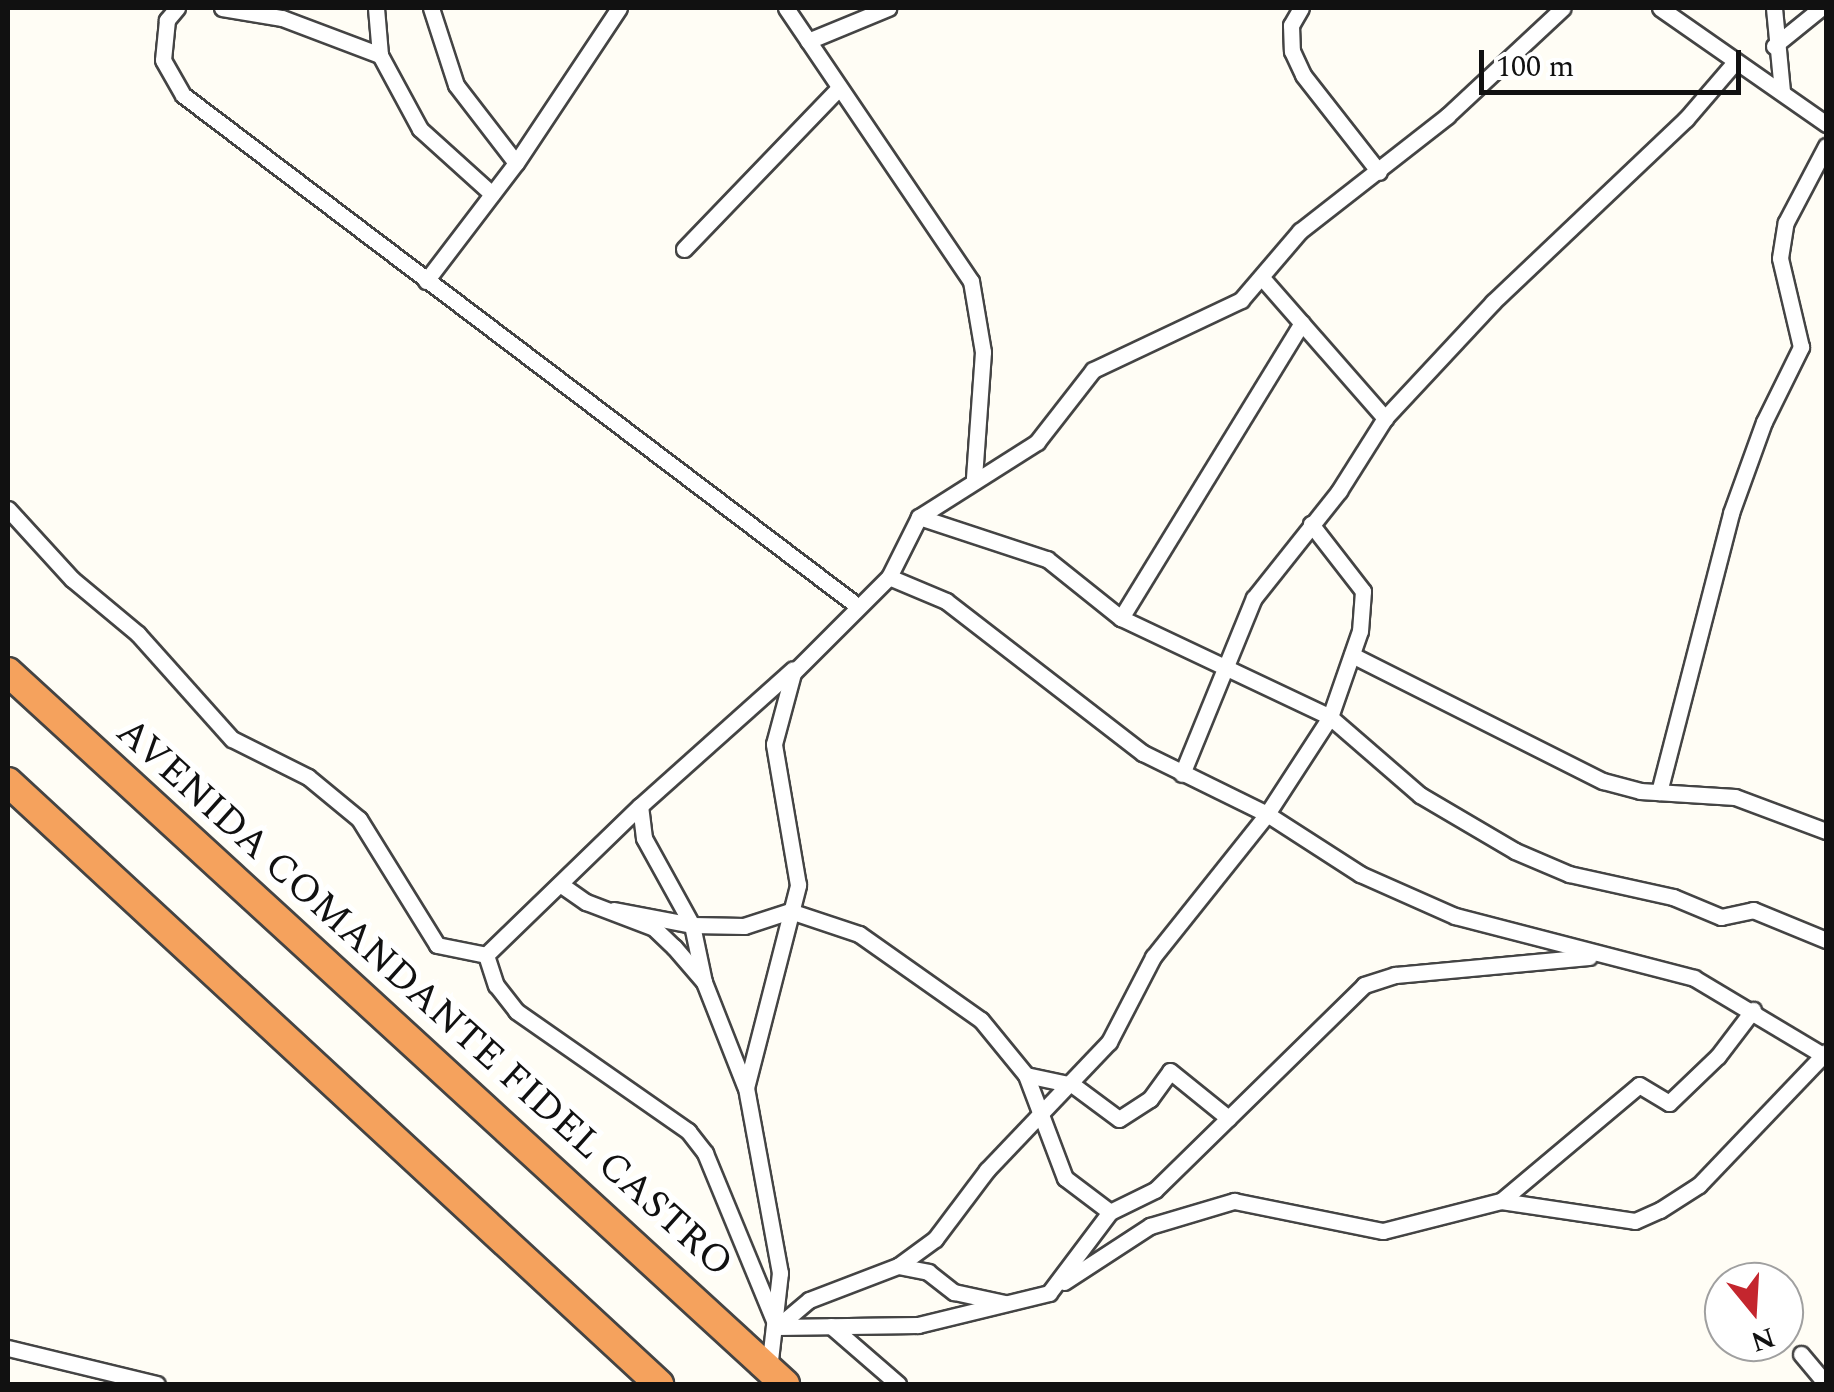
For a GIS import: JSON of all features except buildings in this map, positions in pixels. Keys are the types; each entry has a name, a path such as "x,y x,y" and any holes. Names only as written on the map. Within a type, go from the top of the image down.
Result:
{"highway":[{"name":"AVENIDA COMANDANTE FIDEL CASTRO","path":"8,672 777,1377"},
{"path":"8,782 660,1384"}],"street":[{"path":"176,8 167,20 163,60 171,82 426,281 856,605"},
{"path":"222,8 282,18 380,55"},
{"path":"376,8 380,55 420,130 492,194"},
{"path":"431,8 456,85 516,163"},
{"path":"426,281 516,163 618,8"},
{"path":"786,8 838,88 945,234 971,281 983,352 974,478"},
{"path":"808,42 888,8"},
{"path":"1301,8 1291,25 1297,63 1378,172"},
{"path":"746,1088 790,911 797,860 776,778 780,712 793,673 856,605 889,577 918,518 974,478 1037,442 1080,380 1241,300 1264,280 1300,230 1378,172 1562,8"},
{"path":"1660,8 1826,124"},
{"path":"1774,8 1774,46 1782,91"},
{"path":"1774,46 1820,8"},
{"path":"1182,774 1254,598 1385,418 1492,302 1686,118 1735,62"},
{"path":"684,250 838,88"},
{"path":"1659,792 1731,513 1801,347 1780,258 1786,222 1826,146"},
{"path":"1264,280 1385,418"},
{"path":"1121,618 1302,323"},
{"path":"8,508 72,579 138,634 232,738 308,778 358,819 437,945 486,955"},
{"path":"918,518 1047,559 1121,618 1330,717 1420,795 1515,851 1569,874 1673,897 1721,917 1753,910 1826,940"},
{"path":"777,1327 808,1300 898,1266 935,1240 1043,1110 1073,1085 1109,1042 1153,957 1207,882 1266,814 1330,717 1352,655 1363,590 1311,524"},
{"path":"777,1327 918,1325 1049,1294 1150,1226 1234,1201 1382,1231 1501,1201 1634,1221 1699,1185 1825,1055 1694,978 1593,956 1413,901 1266,814 1143,753 946,601 889,577"},
{"path":"486,955 640,806 840,626"},
{"path":"1352,655 1603,782 1659,792 1735,796 1824,826"},
{"path":"640,806 644,838 692,926 704,982 746,1088 749,1129 776,1242 777,1377"},
{"path":"560,884 586,902 692,926 744,926 790,911 859,934 981,1020 1026,1075 1043,1110 1065,1178 1110,1212"},
{"path":"614,910 664,936 704,982"},
{"path":"486,955 496,985 516,1011 688,1131 705,1152 777,1327"},
{"path":"1049,1294 1110,1212 1154,1190 1364,985 1379,978 1593,956"},
{"path":"1501,1201 1639,1085 1668,1103 1718,1056 1752,1010"},
{"path":"1026,1075 1073,1085 1120,1119 1150,1099 1170,1071 1228,1118"},
{"path":"898,1266 928,1272 954,1292 1008,1303"},
{"path":"831,1326 898,1384"},
{"path":"8,1348 156,1384"},
{"path":"1804,1356 1826,1384"}]}
